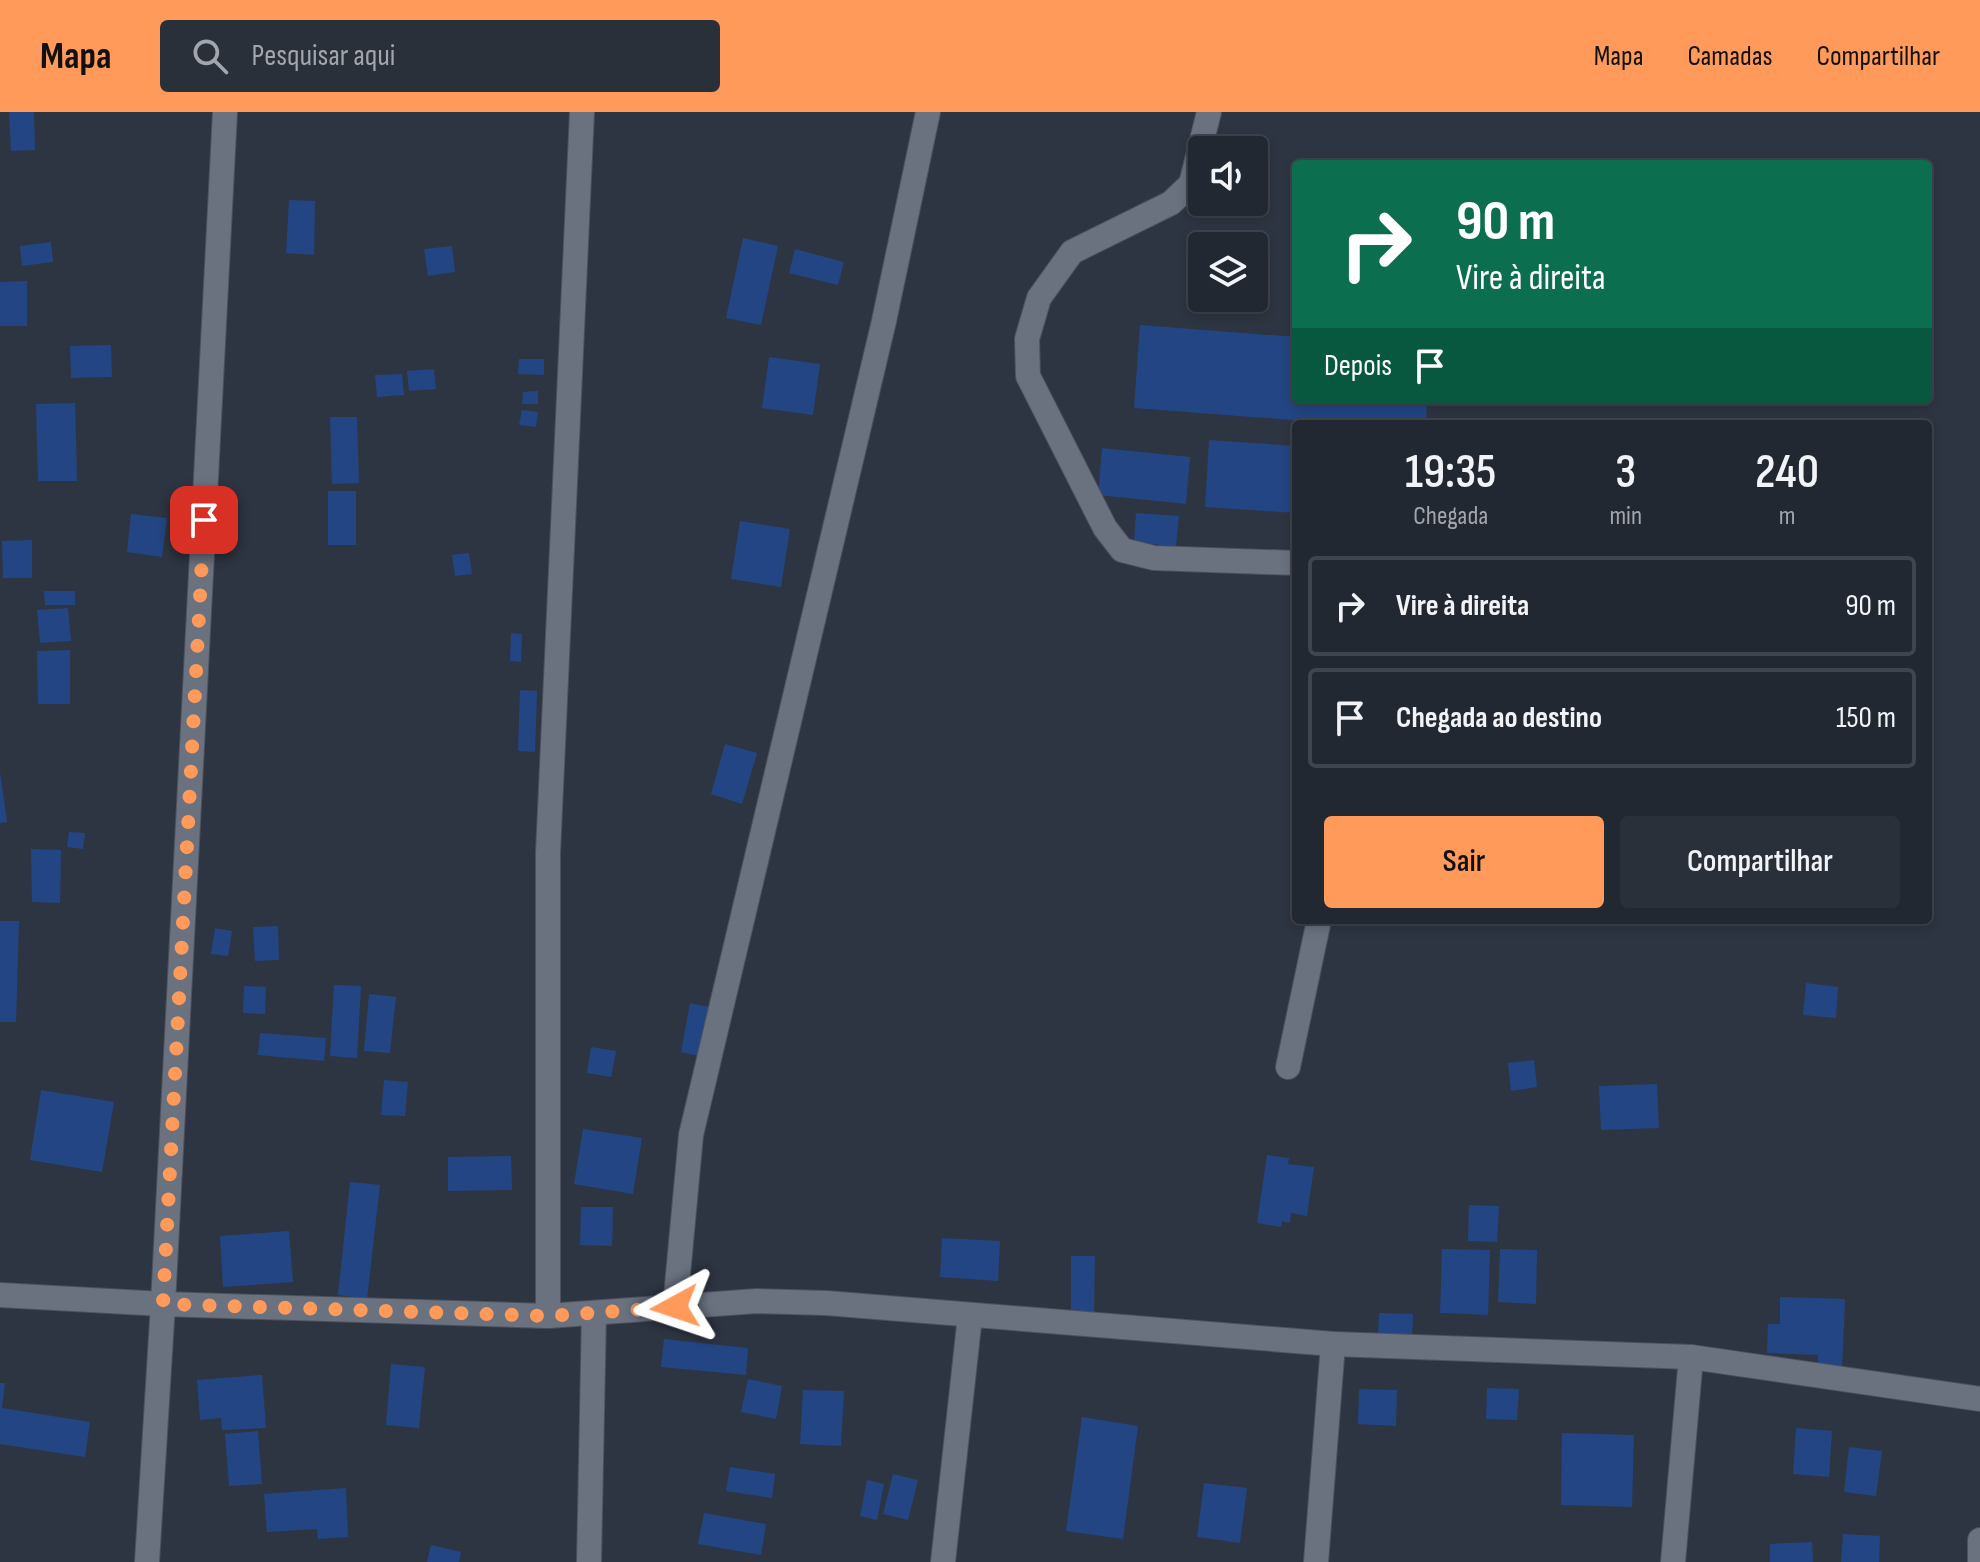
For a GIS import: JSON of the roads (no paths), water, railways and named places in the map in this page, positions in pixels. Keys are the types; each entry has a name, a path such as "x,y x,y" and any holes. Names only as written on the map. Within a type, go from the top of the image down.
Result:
{"street":[{"path":"147,1562 225,112"},
{"path":"548,1316 548,853 582,112"},
{"path":"675,1307 691,1135 884,321 928,112"},
{"path":"1209,112 1191,184 1171,203 1072,252 1039,298 1027,339 1028,376 1105,528 1122,550 1154,558 1292,563"},
{"path":"1288,1067 1318,924"},
{"path":"0,1295 163,1304 548,1316 757,1301 826,1303 1333,1344 1691,1357 1980,1399"},
{"path":"589,1562 594,1313"},
{"path":"943,1562 970,1316"},
{"path":"1316,1562 1333,1344"},
{"path":"1673,1562 1691,1357"},
{"path":"1980,1540 1980,1562"}]}
